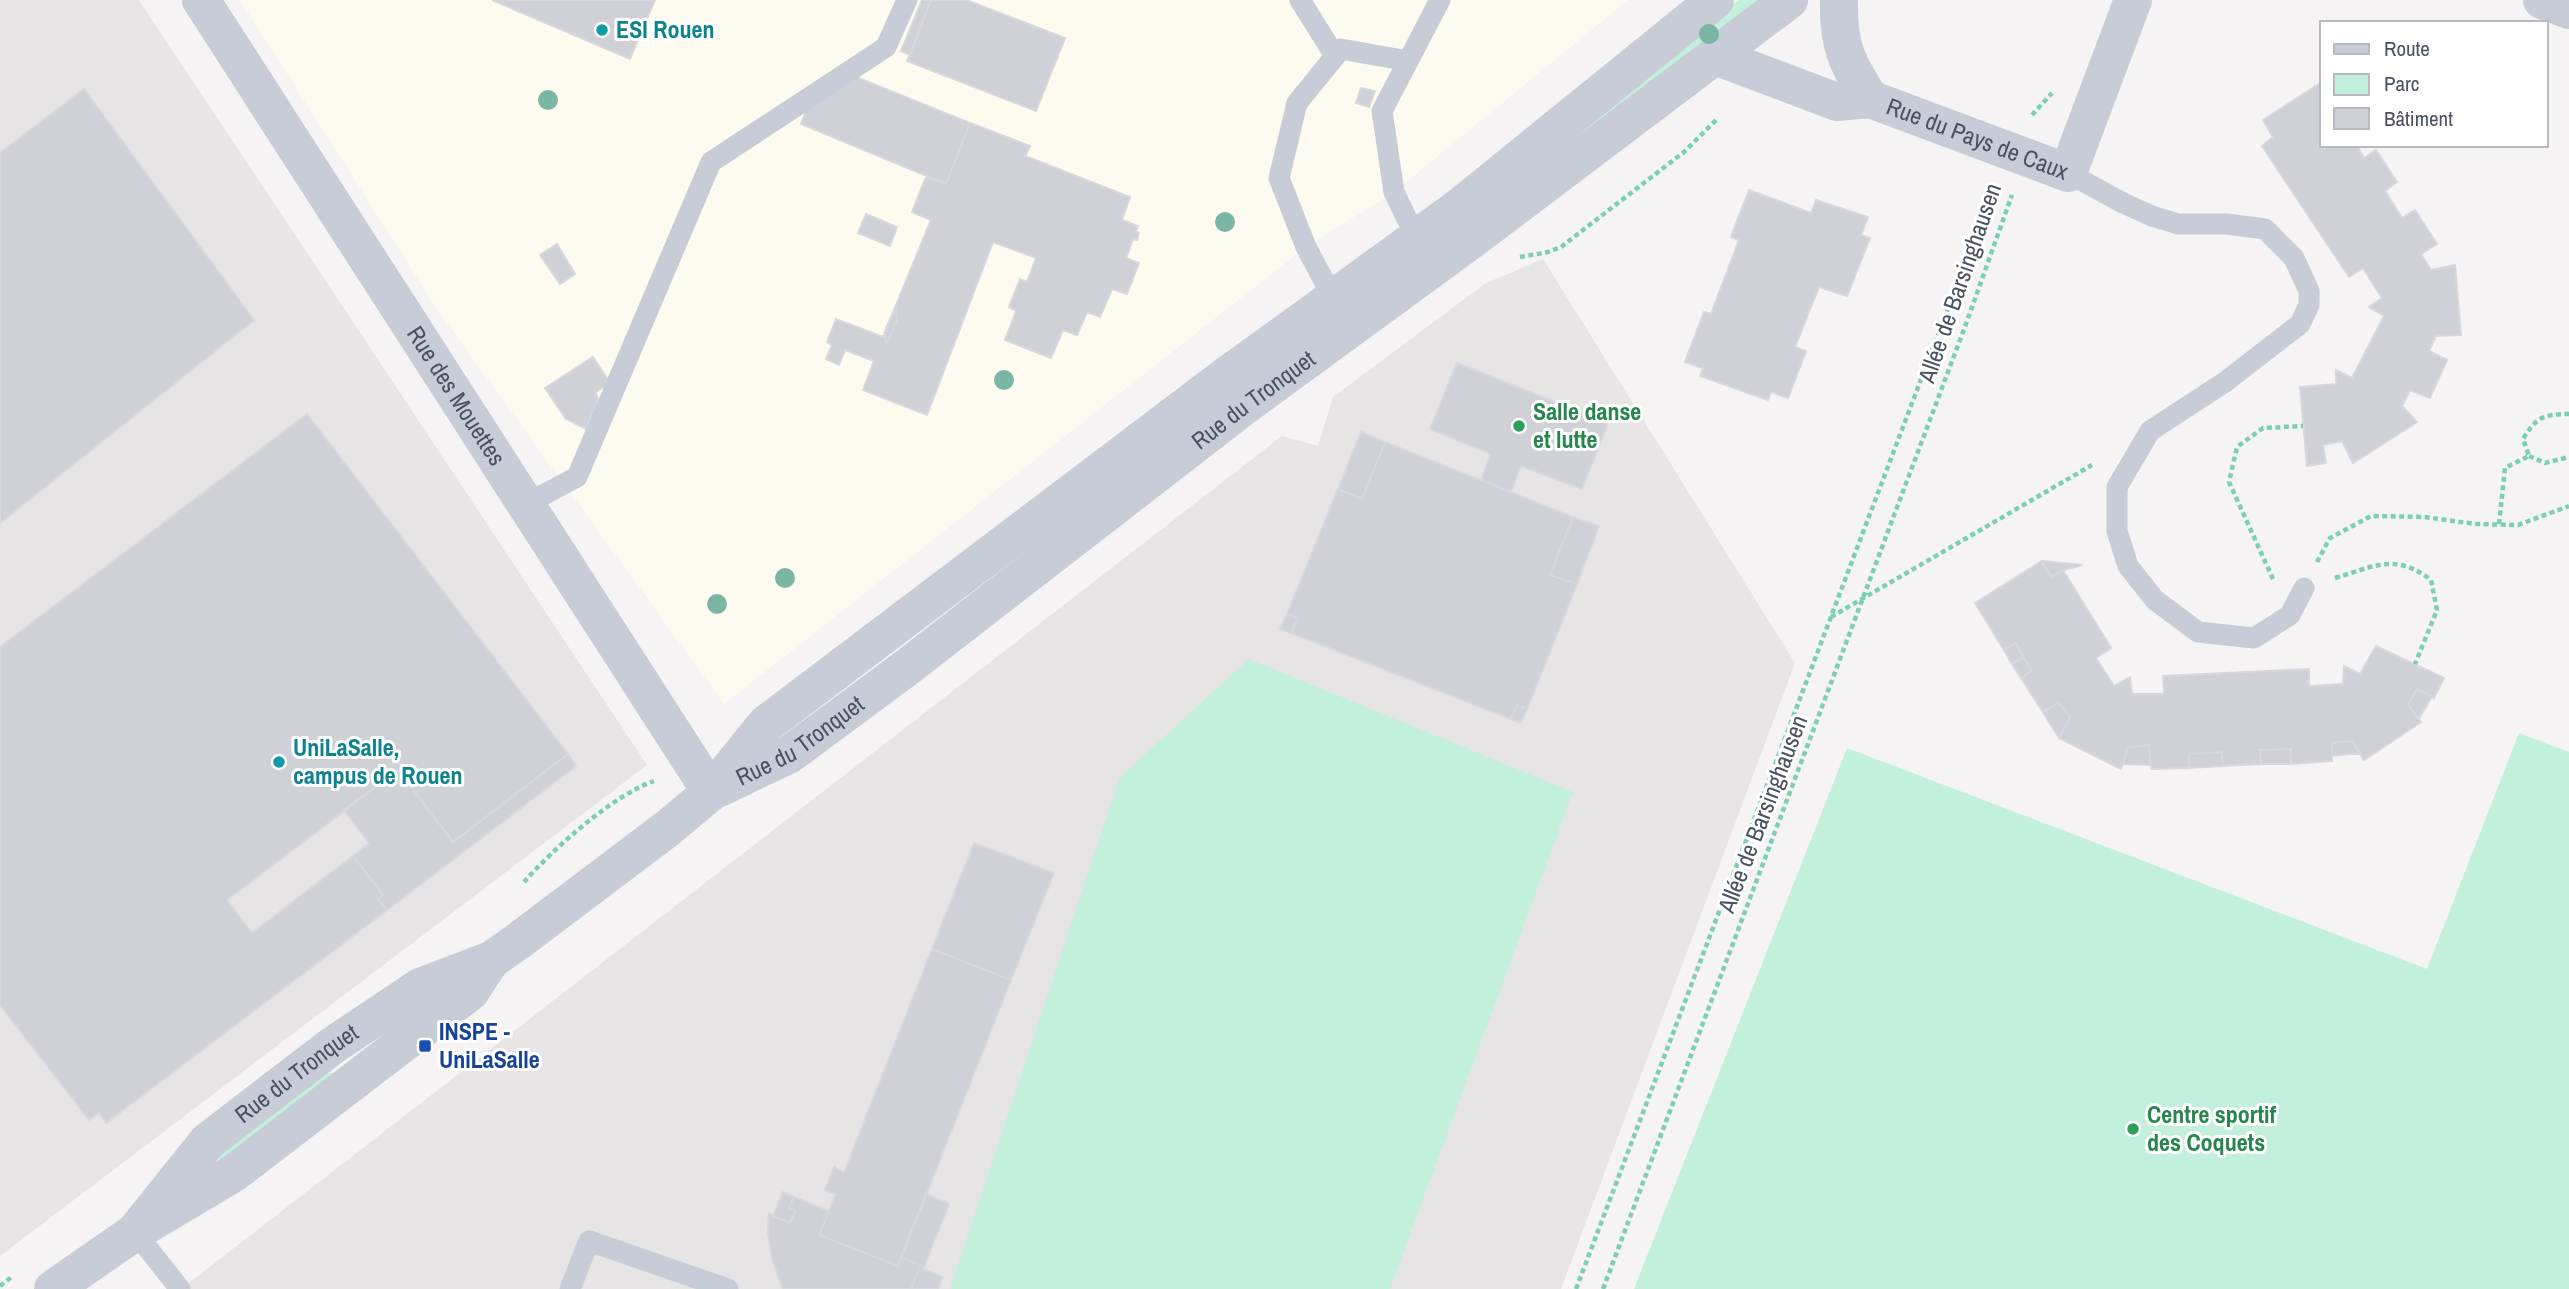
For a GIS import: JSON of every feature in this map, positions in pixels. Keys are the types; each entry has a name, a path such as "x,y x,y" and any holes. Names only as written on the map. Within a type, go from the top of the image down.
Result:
{"street":[{"name":"Rue des Mouettes","path":"201,0 711,792"},
{"name":"Rue du Tronquet","path":"1429,249 1457,209 1715,0"},
{"name":"Rue du Tronquet","path":"53,1289 135,1231 234,1173 470,992 491,960 668,828 711,792 766,724 1226,376 1341,314 1429,249 1715,56 1789,0"},
{"name":"Rue du Pays de Caux","path":"1839,0 1838,28 1849,66 1870,99"},
{"name":"Rue du Pays de Caux","path":"1715,56 1837,103 1870,99 2068,173 2133,0"},
{"path":"2542,0 2569,10"}],"lane":[{"path":"526,504 577,477 711,162 886,47 907,0"},
{"path":"1300,0 1335,56"},
{"path":"1429,249 1408,219 1394,192 1382,111 1440,0"},
{"path":"1341,314 1306,247 1279,178 1297,103 1341,49 1408,61"},
{"path":"2068,173 2152,216 2178,223 2227,223 2265,229 2294,258 2309,291 2309,305 2300,324 2225,382 2150,430 2117,486 2117,531 2128,566 2155,600 2198,632 2254,638 2290,615 2304,588"},
{"path":"135,1231 180,1289"},
{"path":"570,1289 589,1241 728,1289"}],"path":[{"path":"2014,152 2022,126 2055,89"},
{"path":"1508,260 1561,247 1684,152 1717,119"},
{"name":"Allée de Barsinghausen","path":"1602,1289 1966,324 2014,188 2014,152"},
{"name":"Allée de Barsinghausen","path":"1576,1289 1994,186 2014,152"},
{"path":"2569,414 2549,414 2531,425 2523,439 2529,456 2545,463 2569,457"},
{"path":"2290,615 2230,482 2237,447 2263,428 2303,426"},
{"path":"1830,617 2150,430"},
{"path":"2499,524 2505,468 2529,456"},
{"path":"2304,588 2330,538 2371,516 2425,517 2475,524 2518,525 2569,506"},
{"path":"2304,588 2393,562 2417,569 2431,580 2437,610 2415,664"}],"shaded area":[{"path":"0,0 139,0 647,765 0,1256 0,523 253,320 84,89 0,153"},
{"path":"240,0 1628,0 1394,192 1306,247 724,704 439,312"},
{"path":"1543,259 1795,663 1561,1289 181,1289 1282,436 1318,446 1333,397 1486,283"}],"green space":[{"path":"1739,0 1762,0 1479,219 1471,208"},
{"path":"1249,659 1573,792 1390,1289 950,1289 1120,777"},
{"name":"Centre sportif des Coquets","path":"2519,733 2569,752 2569,1289 1634,1289 1847,748 2427,969"},
{"path":"327,1073 332,1073 333,1077 223,1161 218,1158 219,1154"}],"building":[{"name":"ESI Rouen","path":"492,0 655,0 630,59"},
{"path":"922,0 931,0 910,55 901,51"},
{"path":"931,0 966,0 1065,38 1036,111 907,61"},
{"path":"841,71 970,123 946,184 801,124 816,85"},
{"path":"2320,83 2320,147 2358,147 2364,158 2376,150 2397,182 2385,191 2402,218 2415,210 2437,244 2421,254 2431,270 2455,265 2461,335 2436,336 2429,351 2447,360 2430,398 2410,390 2402,406 2417,422 2353,463 2342,441 2323,445 2326,463 2307,466 2300,387 2336,384 2336,370 2352,378 2384,316 2369,307 2382,298 2363,268 2349,277 2262,146 2273,137 2263,120"},
{"path":"1361,88 1375,91 1369,107 1356,103"},
{"path":"84,89 254,320 0,523 0,153"},
{"path":"970,123 1030,146 1025,156 1130,197 1122,220 1138,226 1136,231 1139,233 1137,240 1133,239 1126,258 1139,263 1127,294 1112,289 1100,317 1087,312 1077,335 1063,330 1051,358 1005,340 1016,311 1009,307 1020,279 1027,282 1036,258 993,242 927,415 863,390 874,361 845,350 839,365 826,359 832,345 827,342 836,319 883,337 931,220 912,212 926,177 946,184"},
{"path":"1749,190 1811,213 1816,200 1868,217 1861,235 1870,238 1847,296 1819,287 1795,347 1806,351 1788,398 1771,392 1768,400 1700,376 1703,368 1685,362 1704,312 1711,314 1739,240 1731,237"},
{"path":"866,214 897,227 890,246 858,233"},
{"path":"557,244 575,274 560,284 540,255"},
{"path":"896,306 897,321 886,345 885,331"},
{"path":"593,357 610,383 596,392 598,400 586,429 566,419 545,388"},
{"name":"Salle danse et lutte","path":"1457,363 1608,423 1582,489 1521,466 1511,491 1481,480 1491,454 1430,429"},
{"name":"UniLaSalle, campus de Rouen","path":"307,414 568,754 453,842 398,770 227,900 252,933 353,856 383,895 378,899 387,910 106,1123 99,1113 89,1120 0,1005 0,647"},
{"path":"1361,432 1385,442 1362,499 1338,489"},
{"path":"1385,442 1573,517 1550,575 1577,584 1527,709 1517,705 1511,719 1291,633 1298,618 1287,614 1338,489 1362,499"},
{"path":"1573,517 1599,526 1577,584 1550,575"},
{"path":"2042,561 2083,565 2063,570 2051,577"},
{"path":"2042,561 2051,577 2063,570 2111,648 2096,658 2114,686 2130,677 2132,694 2164,694 2163,676 2309,669 2309,686 2343,684 2344,666 2360,674 2376,646 2444,678 2434,698 2417,689 2408,705 2421,722 2364,760 2352,741 2332,743 2332,761 2291,764 2291,749 2260,750 2261,764 2223,766 2222,752 2189,754 2189,768 2151,769 2149,745 2128,747 2121,769 2059,738 2070,717 2059,703 2043,712 2021,678 2032,671 2016,643 2004,650 1975,603"},
{"path":"1287,614 1298,618 1291,633 1280,629"},
{"path":"2016,643 2023,657 2012,664 2004,650"},
{"path":"2023,657 2032,671 2021,678 2012,664"},
{"path":"2417,689 2432,696 2419,719 2408,705"},
{"path":"2059,703 2070,717 2059,738 2043,712"},
{"path":"1517,705 1527,709 1521,723 1511,719"},
{"path":"2352,741 2360,753 2332,756 2332,743"},
{"path":"2149,745 2151,765 2123,764 2128,747"},
{"path":"2291,749 2291,764 2261,764 2260,750"},
{"path":"2222,752 2223,766 2189,768 2189,754"},
{"path":"568,754 576,766 387,910 378,899 383,895 353,856 369,843 344,810 398,770 453,842"},
{"path":"974,843 1054,873 1011,980 932,949"},
{"path":"932,949 1011,980 898,1266 819,1235 836,1194 825,1190 834,1167 844,1173"},
{"path":"783,1192 794,1197 789,1208 795,1211 790,1223 773,1216"},
{"path":"926,1194 949,1204 923,1269 943,1277 938,1289 911,1289 920,1265 901,1257"},
{"path":"794,1197 829,1211 819,1235 898,1266 901,1257 920,1265 911,1289 783,1289 772,1259 768,1232 769,1214 790,1223 795,1211 789,1208"}],"place":[{"name":"ESI Rouen","path":"602,30"},
{"name":"Salle danse et lutte","path":"1519,426"},
{"name":"UniLaSalle, campus de Rouen","path":"279,762"},
{"name":"INSPE - UniLaSalle","path":"425,1046"},
{"name":"Centre sportif des Coquets","path":"2133,1129"}]}
